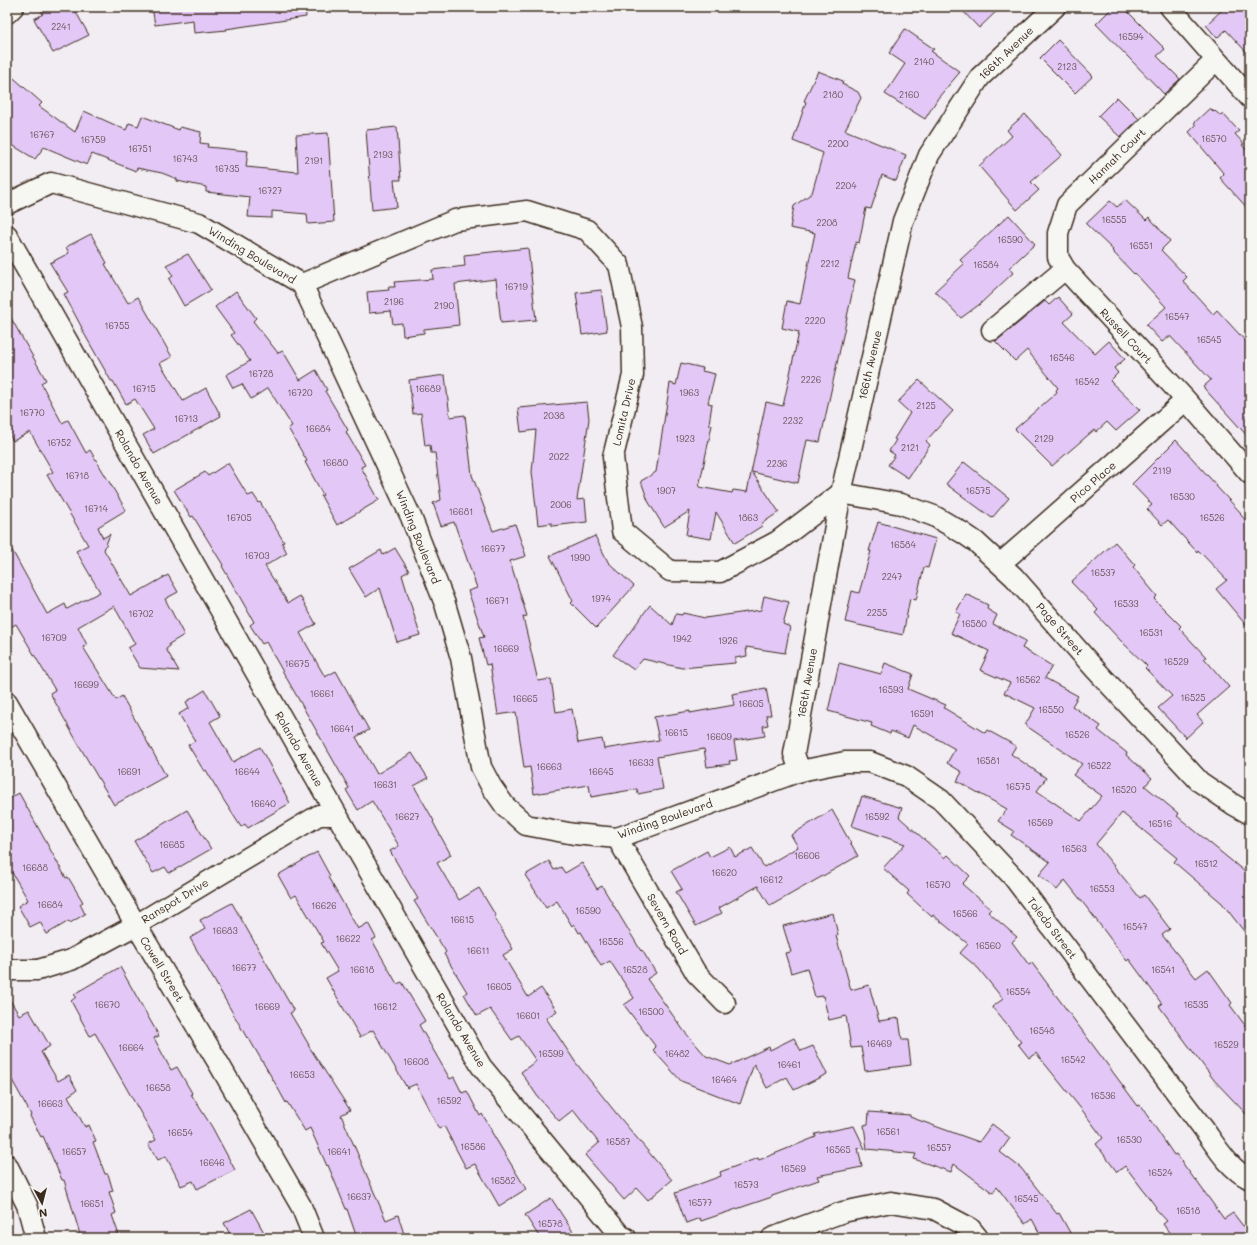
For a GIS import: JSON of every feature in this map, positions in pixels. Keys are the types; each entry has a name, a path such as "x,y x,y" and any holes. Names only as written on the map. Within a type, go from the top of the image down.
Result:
{"street":[{"path":"7,12 12,7"},
{"name":"166th Avenue","path":"800,771 794,754 841,493 903,221 929,155 980,76 1055,7"},
{"path":"1170,7 1250,98"},
{"name":"Hannah Court","path":"1065,269 1058,257 1058,233 1067,205 1216,60"},
{"name":"Winding Boulevard","path":"7,204 51,183 199,223 302,284 411,517 445,604 461,658 481,766 491,786 505,806 526,825 574,834 617,838 800,771"},
{"name":"Lomita Drive","path":"302,284 456,220 527,211 587,230 619,265 632,327 633,375 613,457 622,531 670,570 720,572 778,541 841,493"},
{"name":"Rolando Avenue","path":"7,235 336,815 481,1066 622,1237"},
{"path":"992,330 1065,269"},
{"name":"Russell Court","path":"1065,269 1186,400 1250,474"},
{"name":"Pico Place","path":"1000,564 1186,400"},
{"name":"Page Street","path":"841,493 901,504 934,516 963,532 976,542 1014,577 1094,668 1200,782 1250,814"},
{"name":"Cowell Street","path":"7,702 297,1200 314,1238"},
{"name":"Toledo Street","path":"800,771 845,762 870,762 906,776 941,800 1014,878 1220,1151 1234,1168 1250,1179"},
{"name":"Ranspot Drive","path":"7,970 38,970 71,960 136,924 319,815 336,815"},
{"name":"Severn Road","path":"617,838 696,973 726,1003"},
{"path":"7,1165 27,1205 36,1238"},
{"path":"772,1238 843,1212 891,1202 934,1209 970,1228 978,1238"}],"building":[{"path":"39,7 73,7 89,35 53,53 34,19 43,14"},
{"path":"152,7 305,7 306,17 226,29 227,30 194,33 193,20 155,25"},
{"path":"959,7 1001,7 979,28"},
{"path":"1113,7 1123,7 1165,49 1157,56 1180,79 1164,94 1096,24"},
{"path":"1225,7 1250,7 1250,56 1226,30 1217,38 1206,25"},
{"path":"905,29 934,49 931,51 960,72 938,98 925,119 885,94 905,64 889,53"},
{"path":"1058,40 1093,76 1075,93 1040,58"},
{"path":"818,71 843,81 842,84 858,92 861,98 845,130 906,155 896,181 882,175 871,209 866,208 859,243 856,242 848,278 855,280 820,442 807,440 798,483 752,472 779,512 761,524 762,526 735,543 716,512 711,539 686,535 690,511 664,527 648,501 641,481 656,472 670,383 676,385 681,363 703,368 702,371 715,374 708,403 712,404 709,424 712,425 699,487 732,493 733,490 747,492 766,402 783,406 799,332 782,328 787,301 800,304 815,233 790,228 794,206 812,193 823,153 793,141 806,102 804,101"},
{"path":"7,72 42,103 39,106 75,132 84,111 126,130 129,123 138,126 142,116 179,130 180,127 201,132 200,143 208,144 207,147 248,151 246,167 298,172 296,135 328,133 334,222 308,224 307,214 272,211 272,218 248,217 250,197 206,192 206,187 177,181 177,179 162,173 137,168 136,171 92,154 87,165 44,147 35,159 7,142"},
{"path":"1117,97 1139,119 1120,137 1098,116"},
{"path":"1210,108 1221,116 1223,114 1239,131 1235,134 1250,154 1250,211 1220,178 1224,174 1189,132 1196,125 1194,123"},
{"path":"1025,114 1062,155 1031,182 1039,190 1017,210 979,166 1012,136 1007,130"},
{"path":"397,127 401,180 394,180 397,207 372,210 366,130"},
{"path":"1125,200 1146,220 1149,217 1170,241 1161,250 1187,277 1183,281 1213,314 1217,310 1250,346 1250,439 1203,387 1211,380 1170,336 1162,342 1146,325 1166,307 1135,273 1134,274 1112,251 1113,250 1086,224 1110,201 1117,207"},
{"path":"1009,215 1035,244 1009,268 1013,273 980,304 961,318 935,291 964,264 960,260"},
{"path":"91,234 107,263 105,264 128,303 138,297 172,357 160,363 183,401 206,388 221,416 154,454 143,435 154,429 135,399 126,404 113,381 111,381 81,328 64,294 68,292 50,263 69,253 66,247"},
{"path":"528,248 536,320 501,323 496,279 455,284 459,325 424,329 424,333 403,336 402,323 393,324 391,311 369,313 367,292 389,290 388,287 395,287 394,282 433,279 432,270 465,266 464,255"},
{"path":"188,254 211,290 184,306 169,279 173,276 166,265"},
{"path":"601,290 607,331 582,335 576,293"},
{"path":"236,291 256,318 253,321 278,353 283,351 300,380 316,370 327,390 325,391 348,430 346,432 365,465 361,467 379,500 337,525 305,462 307,461 288,428 292,426 268,388 251,399 242,384 233,388 226,375 250,361 231,335 234,333 215,307"},
{"path":"1058,297 1073,314 1064,322 1095,354 1109,341 1125,359 1114,368 1118,373 1110,381 1140,410 1116,431 1107,422 1096,432 1094,430 1052,466 1015,429 1057,392 1056,390 1058,388 1027,350 1015,361 995,341 1045,301 1049,305"},
{"path":"7,311 46,380 41,383 62,423 68,420 86,453 90,450 126,510 98,527 103,538 110,534 104,550 131,596 168,575 178,592 165,599 184,635 169,644 170,646 166,649 179,671 140,668 128,648 135,644 114,606 78,627 87,645 83,647 116,700 122,696 166,776 114,805 50,693 55,690 16,624 7,629 7,541 47,614 65,604 67,609 100,592 76,551 88,545 47,475 53,472 30,432 13,441 7,430"},
{"path":"445,375 450,417 465,415 472,475 493,531 515,524 526,556 510,561 527,616 523,617 538,681 551,679 556,712 572,709 578,743 602,739 604,749 659,740 654,717 690,711 690,713 734,705 732,694 766,688 771,715 766,715 768,725 763,726 765,736 734,741 737,760 729,761 730,764 707,767 704,749 657,757 663,789 638,794 637,789 591,797 589,785 534,794 530,767 524,768 516,712 498,715 490,664 486,665 479,638 484,637 468,591 477,588 454,522 441,526 433,503 441,500 435,453 431,453 430,445 425,446 421,413 413,414 409,380"},
{"path":"919,380 953,411 926,441 930,445 908,478 888,465 895,455 889,451 896,440 894,439 910,413 898,402"},
{"path":"587,402 589,419 577,500 585,499 587,522 552,526 552,523 538,525 532,472 536,430 521,432 518,408"},
{"path":"1176,440 1250,525 1250,630 1216,589 1227,580 1198,550 1197,552 1168,520 1162,525 1147,509 1152,505 1132,484"},
{"path":"964,462 1009,498 992,518 946,484"},
{"path":"228,463 248,496 253,494 259,503 260,502 284,542 282,543 287,553 265,566 288,603 300,596 316,624 300,633 325,677 336,671 369,730 356,737 377,774 412,753 428,778 414,786 451,855 437,863 459,900 479,888 496,916 494,917 513,949 503,955 528,997 541,988 557,1011 546,1018 576,1063 672,1180 648,1200 637,1188 624,1200 585,1155 599,1143 573,1110 559,1121 538,1097 521,1072 536,1061 519,1036 512,1040 490,1009 477,1016 464,994 467,992 444,954 446,952 414,901 418,899 390,851 399,846 372,801 358,810 346,790 349,788 266,642 262,644 250,625 254,622 222,566 223,565 193,516 191,517 174,490 205,472 208,476"},
{"path":"878,522 936,539 928,568 924,567 916,600 910,598 903,635 845,622 852,591 859,593"},
{"path":"595,536 608,562 634,586 596,628 571,603 573,601 550,556"},
{"path":"1115,542 1135,565 1133,567 1157,596 1154,599 1181,626 1179,628 1206,657 1204,658 1229,687 1197,715 1203,722 1186,738 1158,708 1172,696 1145,668 1147,666 1095,613 1098,610 1071,582"},
{"path":"395,548 409,571 402,575 420,635 397,642 380,588 366,597 349,569 381,550 383,555"},
{"path":"966,594 988,605 987,609 997,615 993,624 1026,641 1022,648 1052,666 1045,678 1078,696 1072,706 1101,726 1098,730 1127,753 1126,755 1152,778 1145,786 1179,814 1177,816 1250,876 1250,939 1222,903 1174,862 1177,858 1122,813 1096,844 1140,898 1144,895 1170,929 1162,935 1196,978 1208,969 1232,1003 1230,1005 1250,1032 1250,1118 1214,1080 1159,1006 1162,1004 1129,959 1127,961 1065,880 1057,890 1039,875 1050,862 1011,835 1014,831 998,821 1007,809 957,781 962,772 947,763 955,749 913,725 908,738 891,731 890,734 871,726 872,723 828,711 839,663 881,674 885,663 913,674 908,689 946,705 944,708 985,733 987,730 1016,746 1011,754 1046,778 1037,791 1081,821 1102,796 1073,775 1082,764 1025,725 1035,708 1004,693 1010,683 980,670 989,651 951,633 960,614 956,612"},
{"path":"764,596 789,602 783,624 790,627 785,653 746,647 747,656 735,658 735,663 682,668 643,659 634,670 613,655 650,605 672,625 676,614 682,615 683,613 705,618 761,610"},
{"path":"205,690 220,716 210,722 233,762 260,747 290,803 248,828 245,824 241,827 206,770 204,771 188,745 195,741 179,714 189,708 186,702"},
{"path":"19,793 66,878 68,877 83,902 80,904 85,914 70,923 69,921 47,934 40,922 30,927 18,906 28,900 7,864 7,800"},
{"path":"862,796 902,808 899,817 945,858 948,855 970,876 962,884 991,909 988,912 1017,937 1012,942 1029,965 1032,963 1138,1106 1140,1105 1174,1155 1176,1154 1224,1219 1233,1213 1250,1235 1250,1238 1173,1238 1163,1224 1167,1221 1155,1208 1156,1207 1125,1166 1117,1172 1096,1144 1103,1138 1082,1110 1036,1053 1029,1058 1018,1044 1021,1042 992,1007 1003,999 978,968 960,953 968,944 933,915 932,917 907,894 909,891 883,868 905,844 852,826"},
{"path":"187,810 211,849 169,873 165,867 153,873 134,841"},
{"path":"832,810 858,856 770,906 758,886 719,908 722,913 696,926 676,892 682,889 671,871 707,851 710,857 730,847 735,857 752,848 764,867 798,847 791,835"},
{"path":"317,852 330,876 328,877 358,929 368,923 376,938 372,940 397,984 402,982 425,1021 419,1025 450,1079 454,1077 462,1093 467,1091 480,1116 482,1114 526,1189 499,1206 475,1164 466,1168 444,1126 439,1129 416,1084 407,1088 373,1030 360,1037 326,978 338,971 321,943 324,942 296,895 291,898 278,875"},
{"path":"549,861 554,870 561,867 565,873 582,863 597,889 602,886 656,973 647,979 684,1031 706,1056 730,1065 769,1047 770,1050 794,1038 801,1051 813,1046 827,1074 794,1090 787,1077 767,1088 754,1064 740,1104 681,1081 653,1050 656,1047 624,1005 634,998 610,961 601,966 581,932 579,933 574,924 572,926 557,901 546,908 525,875"},
{"path":"232,903 294,1011 290,1013 308,1045 350,1110 341,1115 386,1220 398,1215 404,1234 391,1238 357,1238 347,1209 310,1128 305,1131 287,1102 286,1103 190,938 205,929 200,920"},
{"path":"833,913 838,935 836,936 851,990 869,985 879,1021 899,1018 902,1040 908,1040 911,1065 865,1071 861,1047 851,1048 846,1016 829,1020 823,996 815,997 807,968 791,973 785,953 791,952 783,926"},
{"path":"120,967 159,1036 154,1038 171,1070 177,1067 235,1170 197,1189 193,1181 181,1186 166,1156 158,1160 148,1144 156,1140 95,1033 90,1036 71,1001 76,997 74,994"},
{"path":"7,995 19,1015 29,1010 50,1046 41,1052 58,1081 69,1075 77,1090 68,1096 85,1127 89,1125 96,1141 93,1142 105,1174 108,1174 113,1191 109,1192 116,1213 112,1215 120,1238 81,1238 64,1180 62,1180 43,1136 41,1137 28,1109 7,1071"},
{"path":"869,1112 910,1115 910,1117 979,1142 992,1124 1010,1138 1000,1152 1021,1168 1057,1214 1059,1213 1073,1238 1042,1238 1032,1219 1025,1224 997,1187 993,1193 954,1164 951,1172 914,1159 916,1154 867,1149 864,1125 868,1124"},
{"path":"854,1126 865,1149 858,1148 862,1167 817,1176 819,1180 772,1197 701,1221 700,1218 686,1223 675,1193 721,1176 720,1172 758,1158 759,1160 816,1137 815,1134"},
{"path":"551,1198 577,1238 540,1238 525,1215"},
{"path":"251,1209 267,1238 232,1238 224,1223"}]}
